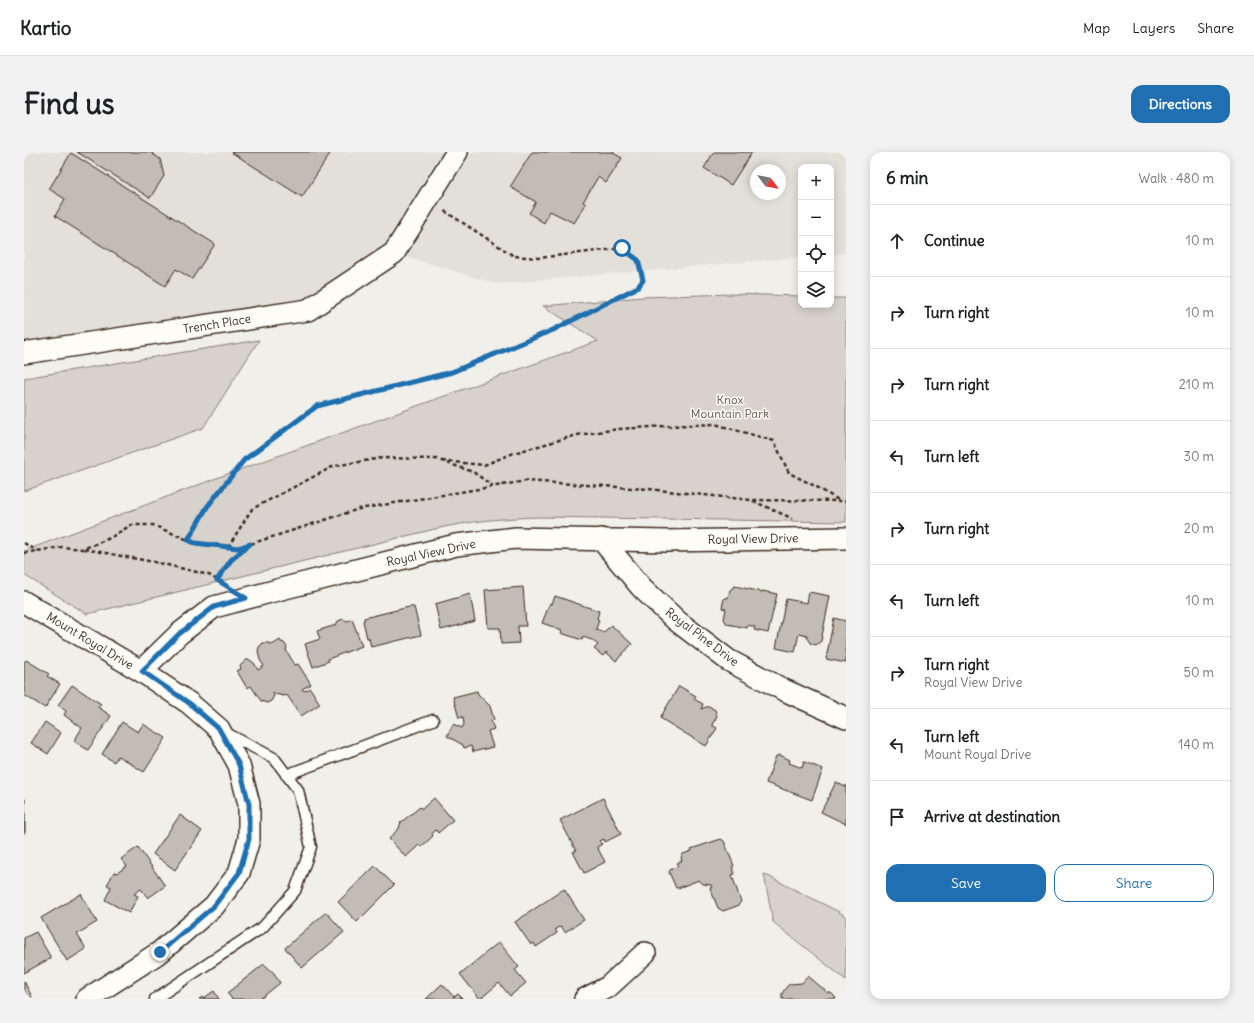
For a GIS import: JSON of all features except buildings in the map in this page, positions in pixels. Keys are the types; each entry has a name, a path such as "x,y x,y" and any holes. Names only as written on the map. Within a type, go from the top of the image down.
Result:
{"street":[{"path":"427,200 457,152"},
{"name":"Trench Place","path":"24,353 308,310 394,253 427,200"},
{"name":"Royal View Drive","path":"142,671 179,634 214,607 456,545 516,538 666,541 846,538"},
{"name":"Royal Pine Drive","path":"601,539 642,588 677,621 728,660 784,690 846,718"},
{"name":"Mount Royal Drive","path":"24,602 142,671 189,703 219,729 239,765 249,804 249,839 239,873 214,906 160,952 87,999"},
{"path":"585,999 608,987 645,953"}],"lane":[{"path":"286,775 433,720"},
{"path":"155,999 263,928 295,891 311,847 298,790 274,758 219,729"}],"path":[{"path":"188,540 207,507 244,460 317,406 452,372 553,330 638,287 643,280 638,260 622,248 538,258 514,256 427,200"},
{"path":"442,461 484,465 514,453 577,435 619,429 715,424 774,441 789,474 815,486 840,501"},
{"path":"228,547 252,509 334,466 382,458 436,459 473,472 493,487"},
{"path":"83,549 110,538 131,525 154,525 195,543 238,548 359,509 526,482 648,489 751,500 846,501"},
{"path":"751,500 789,517 811,538"},
{"path":"24,543 37,552"},
{"path":"217,580 231,560 250,544"},
{"path":"24,553 62,547 83,549 159,563 209,575 246,598"}],"shaded area":[{"path":"24,152 846,152 846,253 834,255 834,164 798,164 798,257 497,284 394,253 308,310 24,363"}],"green space":[{"name":"Knox Mountain Park","path":"731,294 798,296 798,308 834,308 834,298 846,298 846,522 540,517 474,522 435,529 87,614 24,575 24,551 222,476 598,341 543,306 642,297"},
{"path":"259,340 203,428 24,491 24,378"},
{"path":"764,874 841,913 846,917 846,980 773,922"}],"route":[{"path":"160,952 214,906 239,873 249,839 249,804 239,765 219,729 189,703 142,671 179,634 214,607 246,598 217,580 231,560 250,544 238,548 195,543 188,540 207,507 244,460 317,406 452,372 553,330 638,287 643,280 638,260 622,248"}]}
